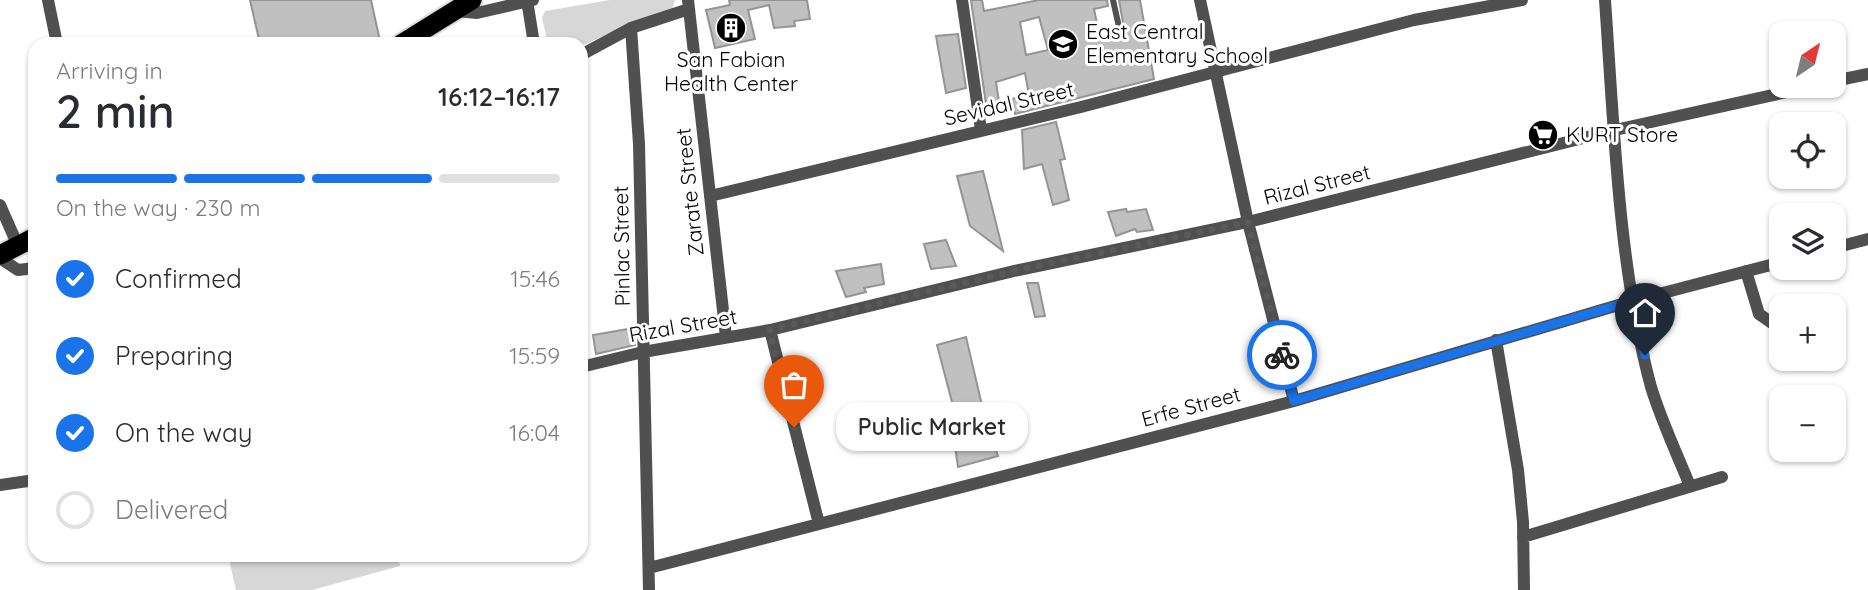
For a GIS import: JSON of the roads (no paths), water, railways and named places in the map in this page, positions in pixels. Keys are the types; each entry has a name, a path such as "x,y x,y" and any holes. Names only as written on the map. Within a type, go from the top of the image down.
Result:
{"highway":[{"path":"412,37 464,5"},
{"path":"0,257 26,241"}],"street":[{"path":"48,0 56,37"},
{"path":"464,5 477,13 529,0 533,37"},
{"path":"962,0 981,130"},
{"path":"1200,0 1213,72 1248,222 1294,401"},
{"name":"Sevidal Street","path":"710,196 1414,20 1522,0"},
{"path":"1605,0 1632,301 1651,386 1690,486"},
{"path":"588,51 631,28 689,5"},
{"name":"Zarate Street","path":"689,5 726,337"},
{"name":"Pinlac Street","path":"631,28 639,144 649,590"},
{"path":"1846,79 1868,74"},
{"name":"Rizal Street","path":"588,365 643,352 769,330 1014,271 1248,222 1615,130 1769,96"},
{"path":"0,205 26,241"},
{"path":"1846,245 1868,239"},
{"path":"0,257 18,270 28,269"},
{"name":"Erfe Street","path":"649,568 1294,401 1632,301 1769,265"},
{"path":"1746,271 1759,314 1769,321"},
{"path":"769,330 819,524"},
{"path":"1496,340 1518,470 1524,590"},
{"path":"1523,537 1721,477"},
{"path":"0,485 28,481"}],"lane":[{"path":"1113,0 1119,27"}],"place":[{"name":"San Fabian Health Center","path":"731,28"},
{"name":"East Central Elementary School","path":"1063,44"},
{"name":"KURT Store","path":"1543,135"},
{"name":"Public Market","path":"794,427"}]}
